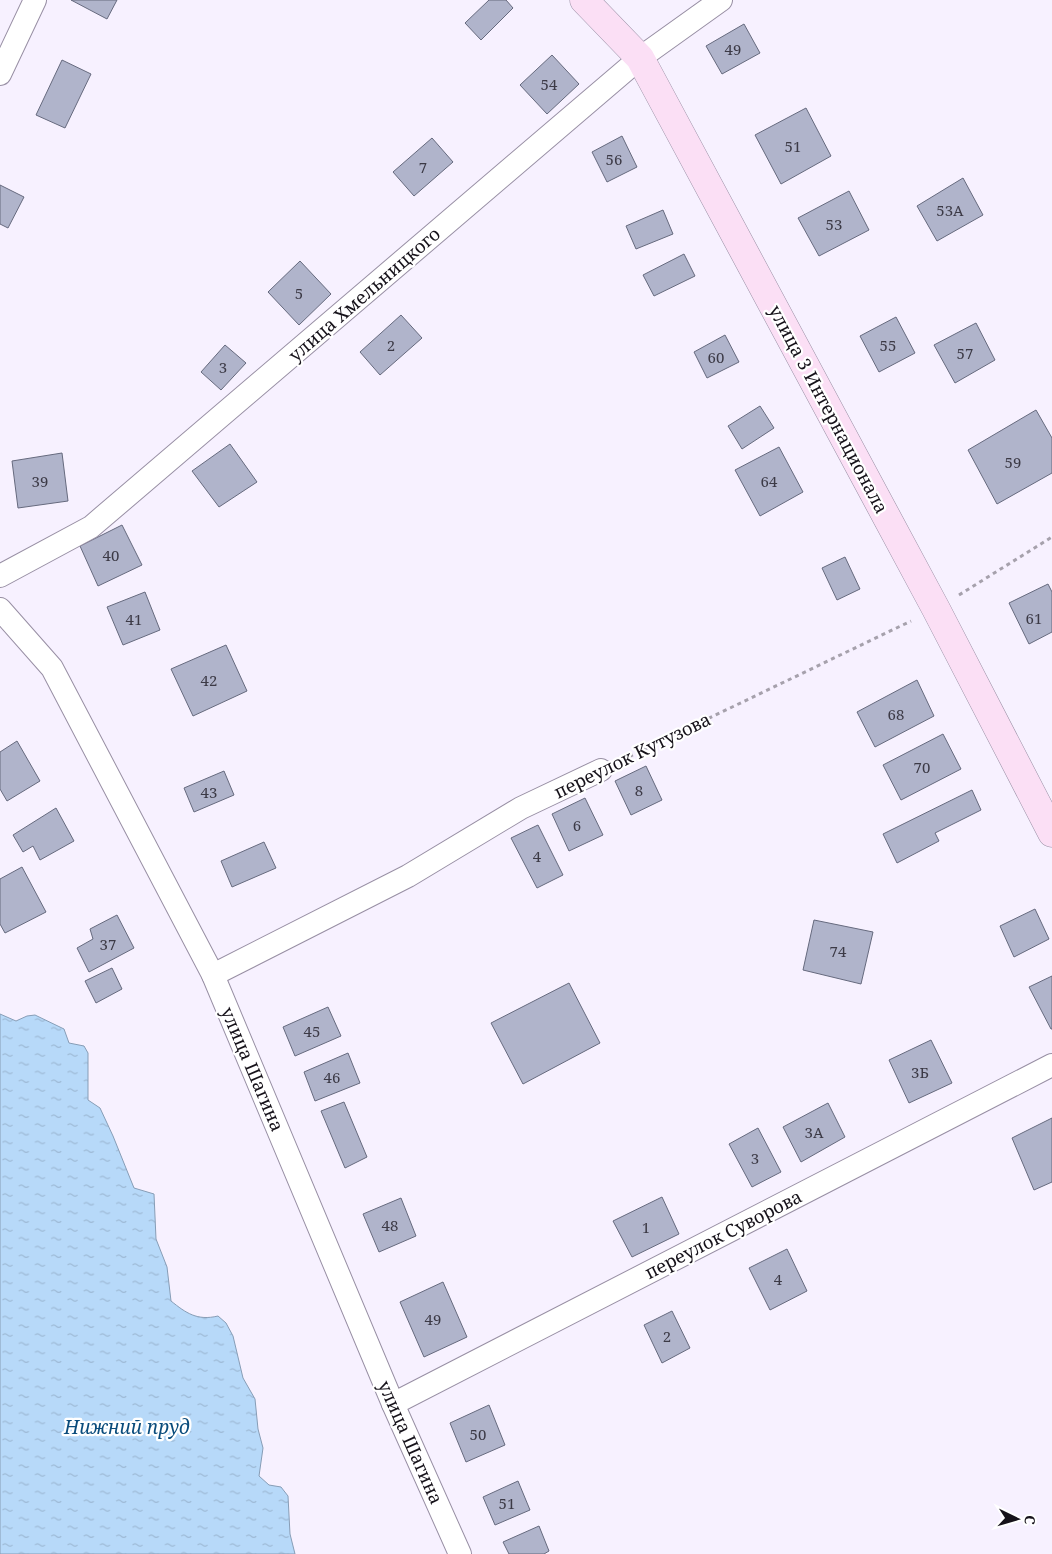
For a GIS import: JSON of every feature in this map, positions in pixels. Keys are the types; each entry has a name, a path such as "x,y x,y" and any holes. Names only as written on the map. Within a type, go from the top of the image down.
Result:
{"street":[{"path":"0,74 35,0"},
{"name":"улица 3 Интернационала","path":"584,0 640,58 936,609 1052,834"},
{"name":"улица Хмельницкого","path":"0,576 91,527 640,58 721,0"},
{"name":"улица Шагина","path":"0,609 52,668 213,975 393,1404 460,1554"},
{"name":"переулок Кутузова","path":"213,975 408,876 520,808 601,770"},
{"name":"переулок Суворова","path":"393,1404 1052,1065"}],"path":[{"name":"переулок Кутузова","path":"601,770 936,609 1052,537"}],"water":[{"name":"Нижний пруд","path":"0,1014 16,1021 35,1015 64,1029 69,1043 84,1046 88,1053 88,1100 100,1108 134,1188 154,1194 156,1239 167,1267 171,1301 198,1317 218,1316 226,1323 233,1336 243,1378 255,1399 258,1429 263,1448 259,1476 269,1485 281,1487 288,1496 290,1534 295,1554 0,1554"}],"building":[{"path":"71,0 117,0 107,19"},
{"path":"489,0 506,0 513,8 481,40 465,23"},
{"path":"744,24 760,53 722,74 706,46"},
{"path":"552,55 579,84 547,114 520,85"},
{"path":"62,60 91,74 65,128 36,115"},
{"path":"806,108 831,156 781,184 755,135"},
{"path":"622,136 637,167 607,182 592,152"},
{"path":"432,138 453,162 414,196 393,172"},
{"path":"963,178 983,215 937,241 917,206"},
{"path":"0,185 24,197 8,228 0,224"},
{"path":"849,191 869,230 819,256 798,218"},
{"path":"663,210 673,234 636,249 626,226"},
{"path":"684,254 695,276 654,296 643,275"},
{"path":"300,261 331,294 299,325 268,292"},
{"path":"401,315 422,338 380,375 360,352"},
{"path":"896,317 915,353 879,372 860,336"},
{"path":"976,323 995,360 955,383 934,345"},
{"path":"725,335 739,362 707,378 694,352"},
{"path":"225,345 246,363 221,390 201,372"},
{"path":"760,406 774,428 742,449 728,426"},
{"path":"1036,410 1052,438 1052,473 997,504 968,450"},
{"path":"230,444 257,482 219,507 192,471"},
{"path":"779,447 803,492 760,516 735,470"},
{"path":"62,453 68,501 18,508 12,461"},
{"path":"122,525 142,565 98,586 80,546"},
{"path":"845,557 860,589 837,600 822,568"},
{"path":"1048,584 1052,592 1052,632 1029,644 1009,603"},
{"path":"145,592 160,630 123,645 107,607"},
{"path":"226,645 247,691 193,716 171,669"},
{"path":"917,680 934,716 875,747 857,712"},
{"path":"943,734 961,769 901,800 883,765"},
{"path":"17,741 40,781 7,801 0,789 0,752"},
{"path":"646,766 662,800 631,815 615,781"},
{"path":"224,771 234,795 194,812 184,788"},
{"path":"972,790 981,810 935,833 939,841 897,863 883,834"},
{"path":"585,798 603,835 569,851 552,814"},
{"path":"56,808 74,841 40,860 33,846 23,852 13,835"},
{"path":"538,825 563,875 537,888 511,838"},
{"path":"264,842 276,868 232,887 221,861"},
{"path":"22,867 46,912 5,933 0,924 0,879"},
{"path":"1035,909 1049,939 1014,957 1000,926"},
{"path":"117,915 134,948 89,972 77,948 93,939 90,929"},
{"path":"814,920 873,932 861,984 803,970"},
{"path":"112,968 122,989 96,1003 85,981"},
{"path":"1052,976 1052,1029 1051,1029 1029,987"},
{"path":"569,983 600,1043 523,1084 491,1023"},
{"path":"328,1007 341,1036 295,1056 283,1027"},
{"path":"931,1040 952,1083 909,1103 889,1060"},
{"path":"348,1053 360,1083 315,1101 304,1072"},
{"path":"344,1102 367,1157 345,1168 321,1111"},
{"path":"828,1103 845,1137 801,1162 783,1127"},
{"path":"1052,1118 1052,1182 1034,1190 1012,1138"},
{"path":"758,1128 781,1172 752,1187 729,1144"},
{"path":"662,1197 679,1234 632,1257 613,1221"},
{"path":"401,1198 416,1236 379,1252 363,1214"},
{"path":"787,1249 807,1291 770,1310 749,1268"},
{"path":"443,1282 467,1337 424,1357 400,1302"},
{"path":"672,1311 690,1348 662,1363 644,1325"},
{"path":"489,1405 505,1445 466,1462 450,1423"},
{"path":"518,1481 530,1510 495,1525 483,1497"},
{"path":"539,1526 549,1551 544,1554 509,1554 503,1542"}]}
